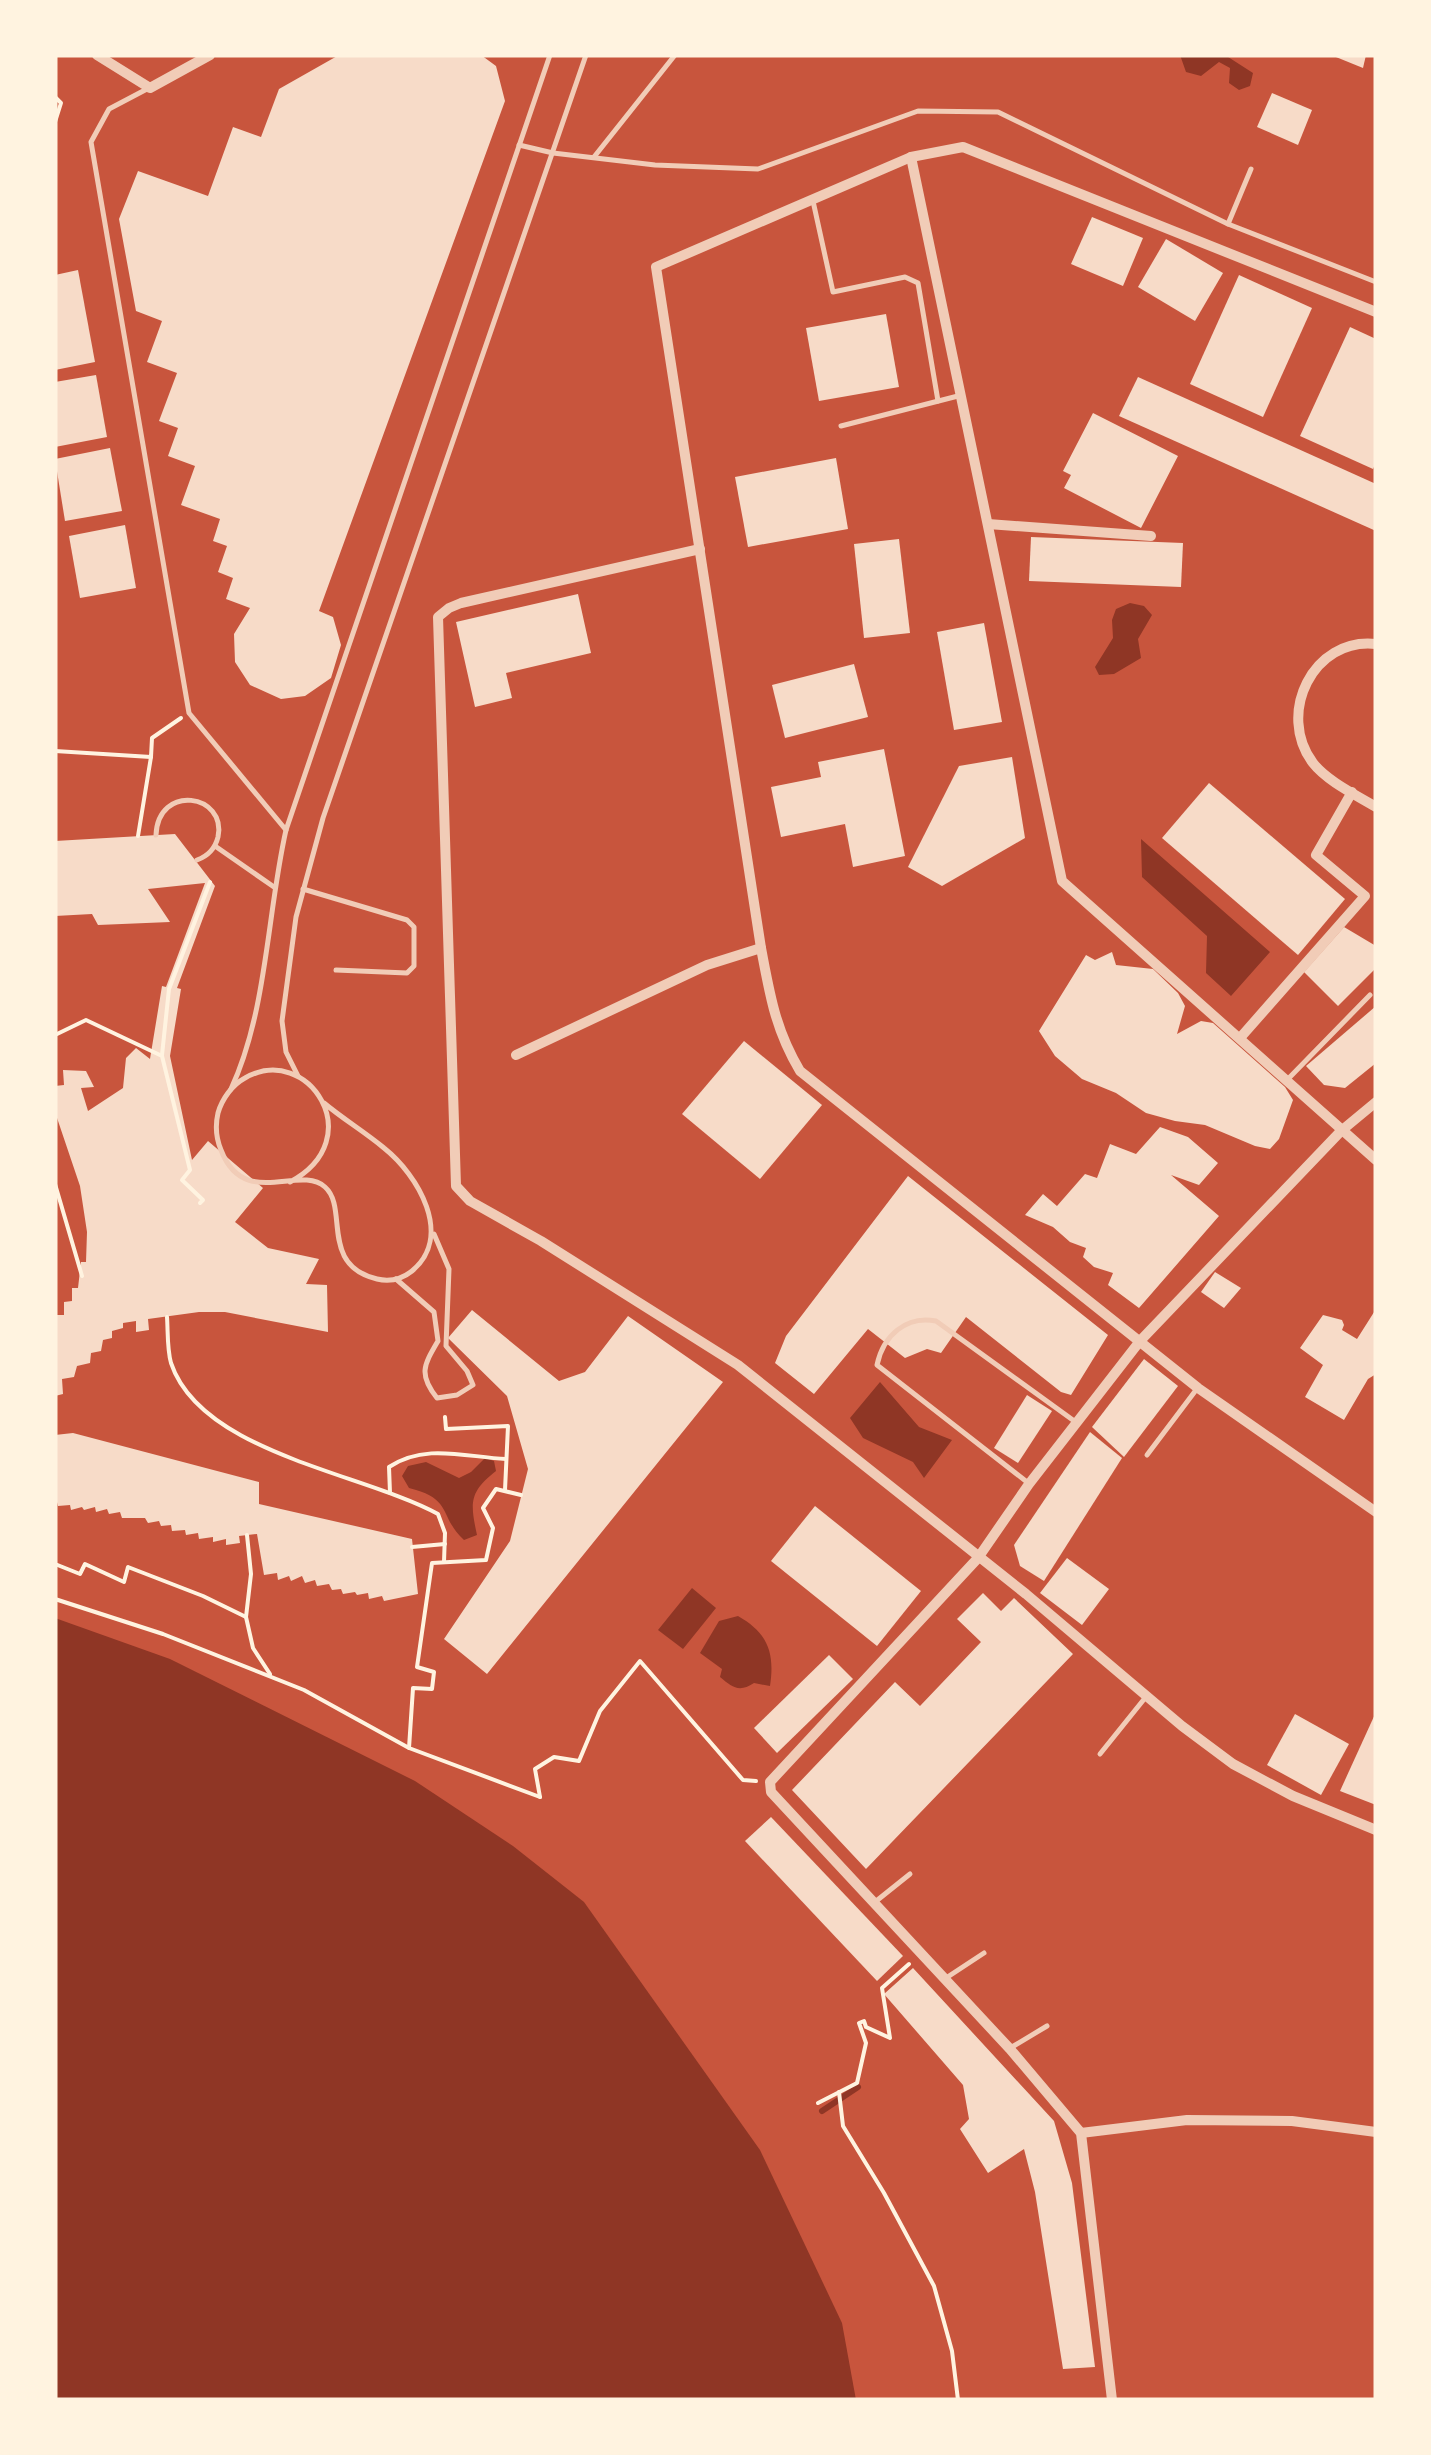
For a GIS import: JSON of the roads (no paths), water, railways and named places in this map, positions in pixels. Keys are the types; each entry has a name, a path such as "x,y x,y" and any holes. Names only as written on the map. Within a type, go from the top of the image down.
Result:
{"street":[{"path":"97,55 150,88 210,55"},
{"path":"1376,312 963,146 911,157 656,267 761,948 775,1024 800,1071 1198,1388 1376,1512"},
{"path":"911,157 1062,881 1376,1160"},
{"path":"988,524 1151,536"},
{"path":"700,549 461,603 438,618 456,1186 470,1201 541,1241 738,1366 1233,1764 1293,1796 1376,1830"},
{"path":"1376,644 1344,648 1309,674 1300,696 1298,720 1302,743 1314,765 1376,807"},
{"path":"1240,1038 1365,896 1316,855 1352,792"},
{"path":"516,1056 707,965 761,948"},
{"path":"1112,2400 1081,2134 1010,2048 771,1792 770,1782 978,1558 1029,1484 1140,1342 1341,1131 1376,1102"},
{"path":"1081,2134 1187,2120 1292,2121 1376,2132"}],"lane":[{"path":"433,1232 422,1261 412,1272 396,1279 365,1276 350,1265 338,1235 330,1193 322,1184 309,1180 271,1185 252,1181 223,1156 216,1121 246,1058 254,1030 274,886 286,830 550,55"},
{"path":"298,1076 286,1052 282,1021 303,889 329,799 586,55"},
{"path":"594,157 676,55"},
{"path":"150,88 110,110 91,142 189,713 286,830"},
{"path":"518,145 553,153 700,169 758,169 918,111 998,112 1228,224 1376,282"},
{"path":"1228,224 1252,169"},
{"path":"813,201 834,292 905,277 918,283 938,401"},
{"path":"840,426 961,396"},
{"path":"156,835 159,818 172,804 193,800 204,804 217,820 219,831 214,846 197,860"},
{"path":"214,846 274,886"},
{"path":"303,889 407,920 414,927 414,966 407,974 336,970"},
{"path":"1286,1081 1370,996"},
{"path":"231,1089 262,1072 281,1071 298,1076 313,1087 324,1103 386,1149 411,1178 432,1219 433,1232 449,1269 446,1346 468,1371 474,1386 457,1395 437,1398 426,1386 424,1364 438,1341 434,1312 396,1279"},
{"path":"290,1182 307,1173 328,1141 329,1121 324,1103"},
{"path":"1029,1484 877,1365 882,1350 898,1328 911,1320 936,1321 1077,1423"},
{"path":"1146,1455 1198,1388"},
{"path":"1100,1754 1147,1696"},
{"path":"873,1904 910,1874"},
{"path":"944,1980 984,1954"},
{"path":"1010,2048 1048,2026"}],"waterway":[{"path":"822,2111 858,2087"}]}
